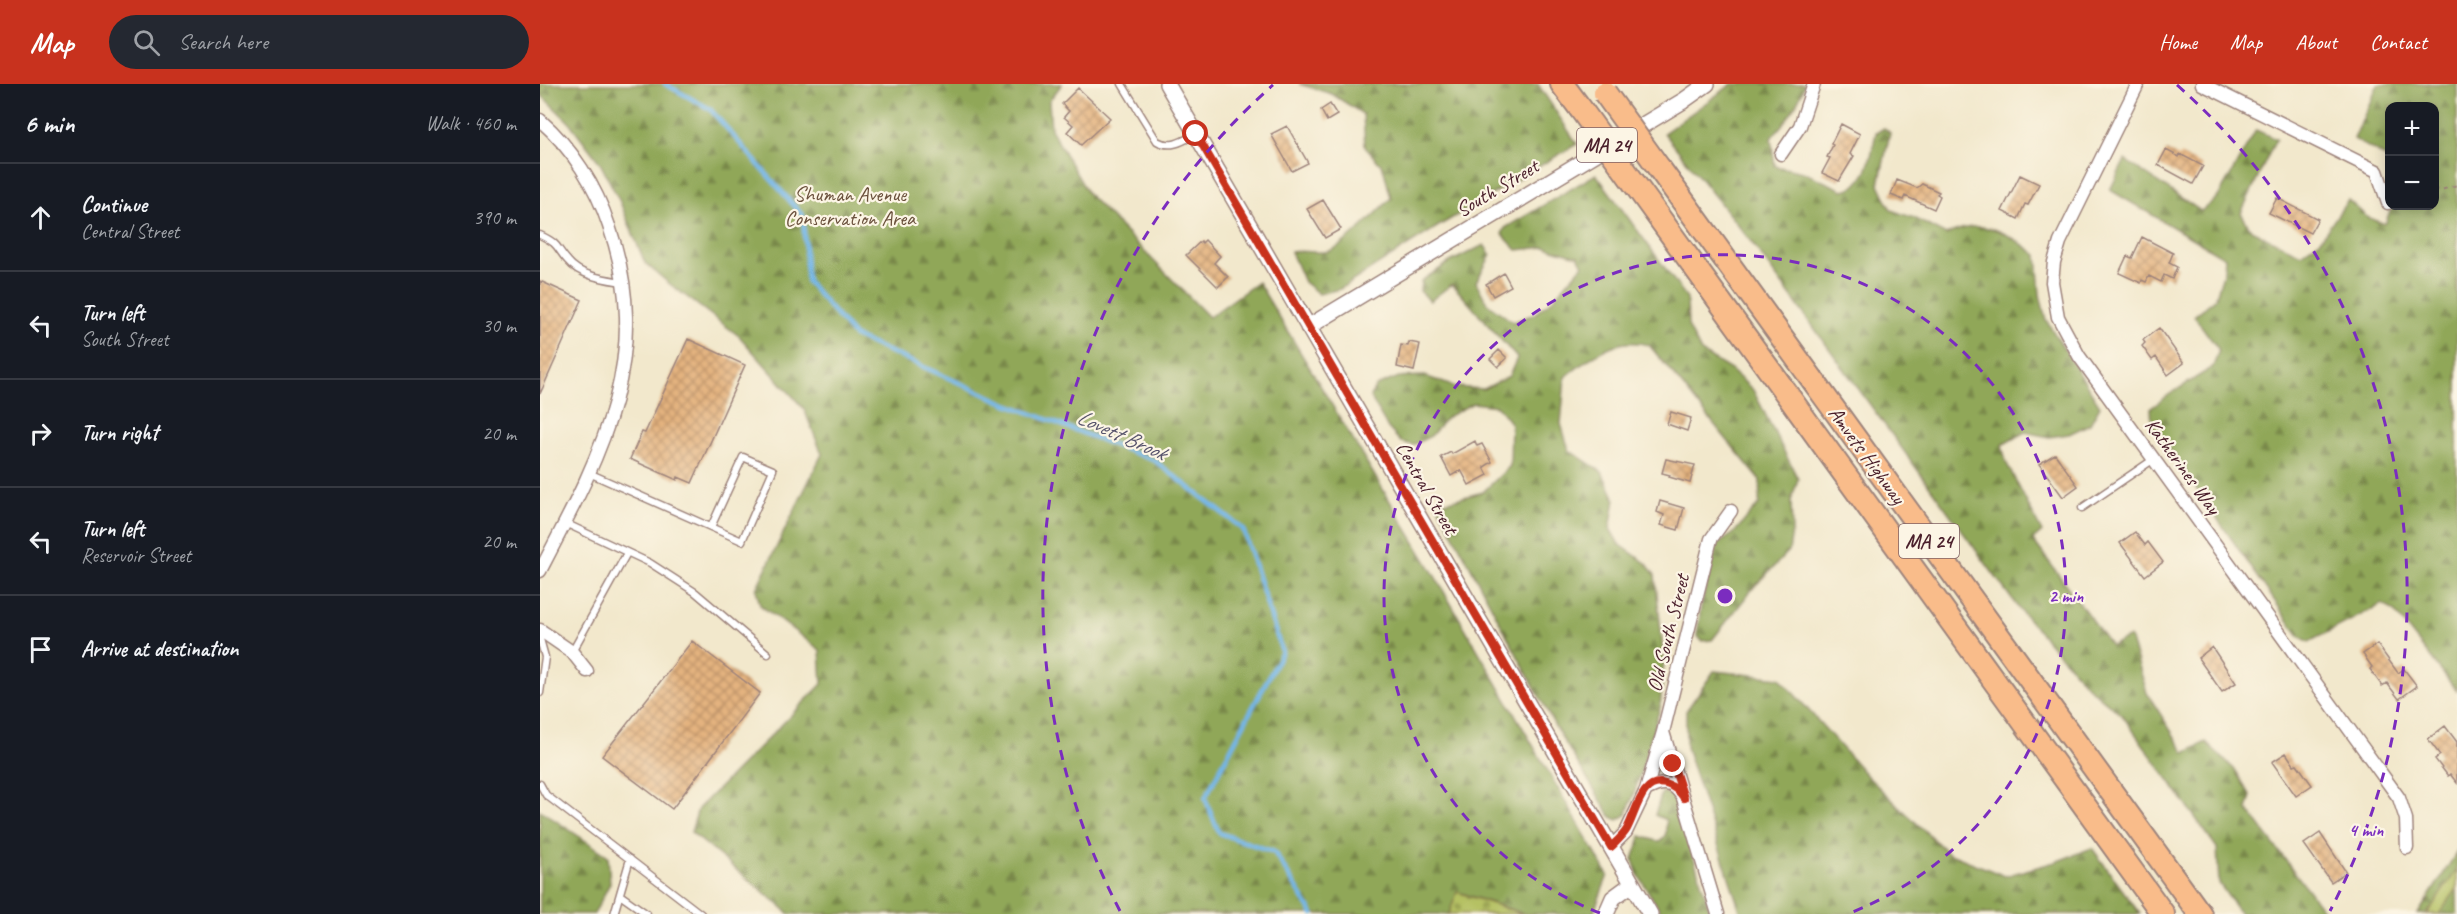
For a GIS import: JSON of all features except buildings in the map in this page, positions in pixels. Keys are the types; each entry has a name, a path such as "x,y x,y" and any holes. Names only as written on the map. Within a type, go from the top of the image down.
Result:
{"highway":[{"name":"Amvets Highway","path":"1562,84 2163,914"},
{"name":"Amvets Highway","path":"1602,88 2200,914"}],"street":[{"name":"Central Street","path":"1167,84 1650,914"},
{"name":"South Street","path":"1308,327 1673,107 1707,84"},
{"path":"1781,154 1800,126 1814,84"},
{"name":"Katherines Way","path":"2138,84 2060,242 2052,282 2058,317 2068,338 2399,798 2406,819 2407,848"},
{"path":"2202,84 2377,171 2385,194"},
{"path":"540,120 572,154 604,211 616,246 624,283 627,348 623,377 606,432 589,474 540,570"},
{"name":"Old South Street","path":"1646,790 1664,732 1711,539 1731,511"},
{"path":"540,630 572,652 587,672"},
{"path":"1664,732 1718,914"},
{"path":"1611,847 1626,832 1646,790 1657,784 1666,783 1678,789 1684,798"},
{"path":"1606,914 1609,904 1618,892 1632,884"}],"lane":[{"path":"1122,84 1157,141 1168,146 1196,134"},
{"path":"540,235 556,244 568,262 580,270 596,277 624,283"},
{"path":"589,474 742,541 773,470 743,457 711,527"},
{"path":"2082,508 2154,459"},
{"path":"565,523 650,563 695,592 768,654"},
{"path":"572,652 627,553"},
{"path":"540,639 545,657 540,693"},
{"path":"540,784 546,795 701,914"},
{"path":"614,914 630,859"},
{"path":"620,894 647,914"}],"path":[{"path":"2439,190 2457,185"}],"green space":[{"name":"Shuman Avenue Conservation Area","path":"540,84 1062,84 1049,101 1051,129 1088,194 1209,317 1258,282 1432,571 1608,875 1593,914 1525,914 1458,892 1449,914 790,914 691,832 698,809 822,684 820,650 760,605 756,589 822,454 804,409 739,336 645,263 620,202 600,163 569,122 540,94"},
{"path":"1299,84 1538,84 1577,144 1437,227 1340,289 1319,294 1304,282 1291,252 1325,252 1335,248 1361,228 1391,198 1383,167 1365,147 1363,114 1332,94"},
{"path":"1732,84 1805,84 1791,113 1771,138 1775,166 1803,172 1843,190 1852,187 1864,176 1876,133 1884,128 1890,133 1879,184 1891,210 1914,218 1946,235 1972,227 1994,229 2037,255 2040,295 2046,320 2100,406 2090,424 2069,434 2049,437 2025,432 2002,445 2006,462 2042,532 2033,540 2111,646 2130,637 2147,693 2185,753 2206,742 2234,769 2251,796 2247,809 2326,914 2240,914 2219,883 2217,848 2122,715 2090,689 2019,609 1752,243 1664,133"},
{"path":"2378,84 2457,84 2457,691 2393,610 2382,604 2309,642 2299,636 2152,425 2151,408 2213,367 2219,350 2194,316 2215,299 2224,271 2225,258 2110,190 2125,160 2201,211 2218,197 2256,130 2276,139 2241,213 2251,230 2301,254 2321,239 2348,200 2367,217 2385,224 2390,210 2439,210 2439,102 2385,102 2385,157 2354,139"},
{"path":"1596,174 1687,298 1688,326 1701,352 1731,370 1753,390 1798,479 1791,501 1792,531 1789,551 1754,587 1712,640 1702,641 1697,635 1715,546 1733,534 1759,504 1760,480 1649,345 1625,343 1614,346 1594,355 1565,377 1561,424 1569,450 1602,472 1615,499 1610,529 1619,544 1646,563 1655,575 1664,660 1660,708 1626,815 1618,820 1611,817 1556,728 1437,504 1483,492 1510,466 1511,424 1497,406 1473,403 1447,417 1431,436 1413,445 1401,442 1388,428 1370,396 1376,386 1399,377 1425,376 1455,387 1484,389 1509,376 1517,358 1452,284 1430,301 1420,291 1421,281 1450,262 1484,245 1491,255 1476,282 1487,303 1513,322 1534,314 1551,301 1583,265 1578,256 1545,247 1517,250 1502,234 1505,228"},
{"path":"1714,671 1780,678 1868,777 1948,853 2005,876 2055,862 2092,848 2140,914 1741,914 1686,747 1686,711"},
{"path":"1662,792 1670,794 1676,801 1711,914 1662,914 1637,873 1633,859 1641,836 1660,842 1666,834 1666,820 1655,815"},
{"path":"540,810 608,856 610,883 594,914 540,914"},
{"path":"2457,852 2457,914 2418,914"},
{"path":"2457,870 2457,889 2439,914 2427,914"},
{"path":"1457,892 1523,914 1449,914"}],"waterway":[{"name":"Lovett Brook","path":"665,84 710,109 803,216 807,281 854,336 1007,404 1155,461 1243,529 1282,652 1205,798 1219,833 1274,852 1313,914"}],"route":[{"path":"1196,134 1611,847 1626,832 1646,790 1657,784 1666,783 1678,789 1684,798 1673,764"}]}
